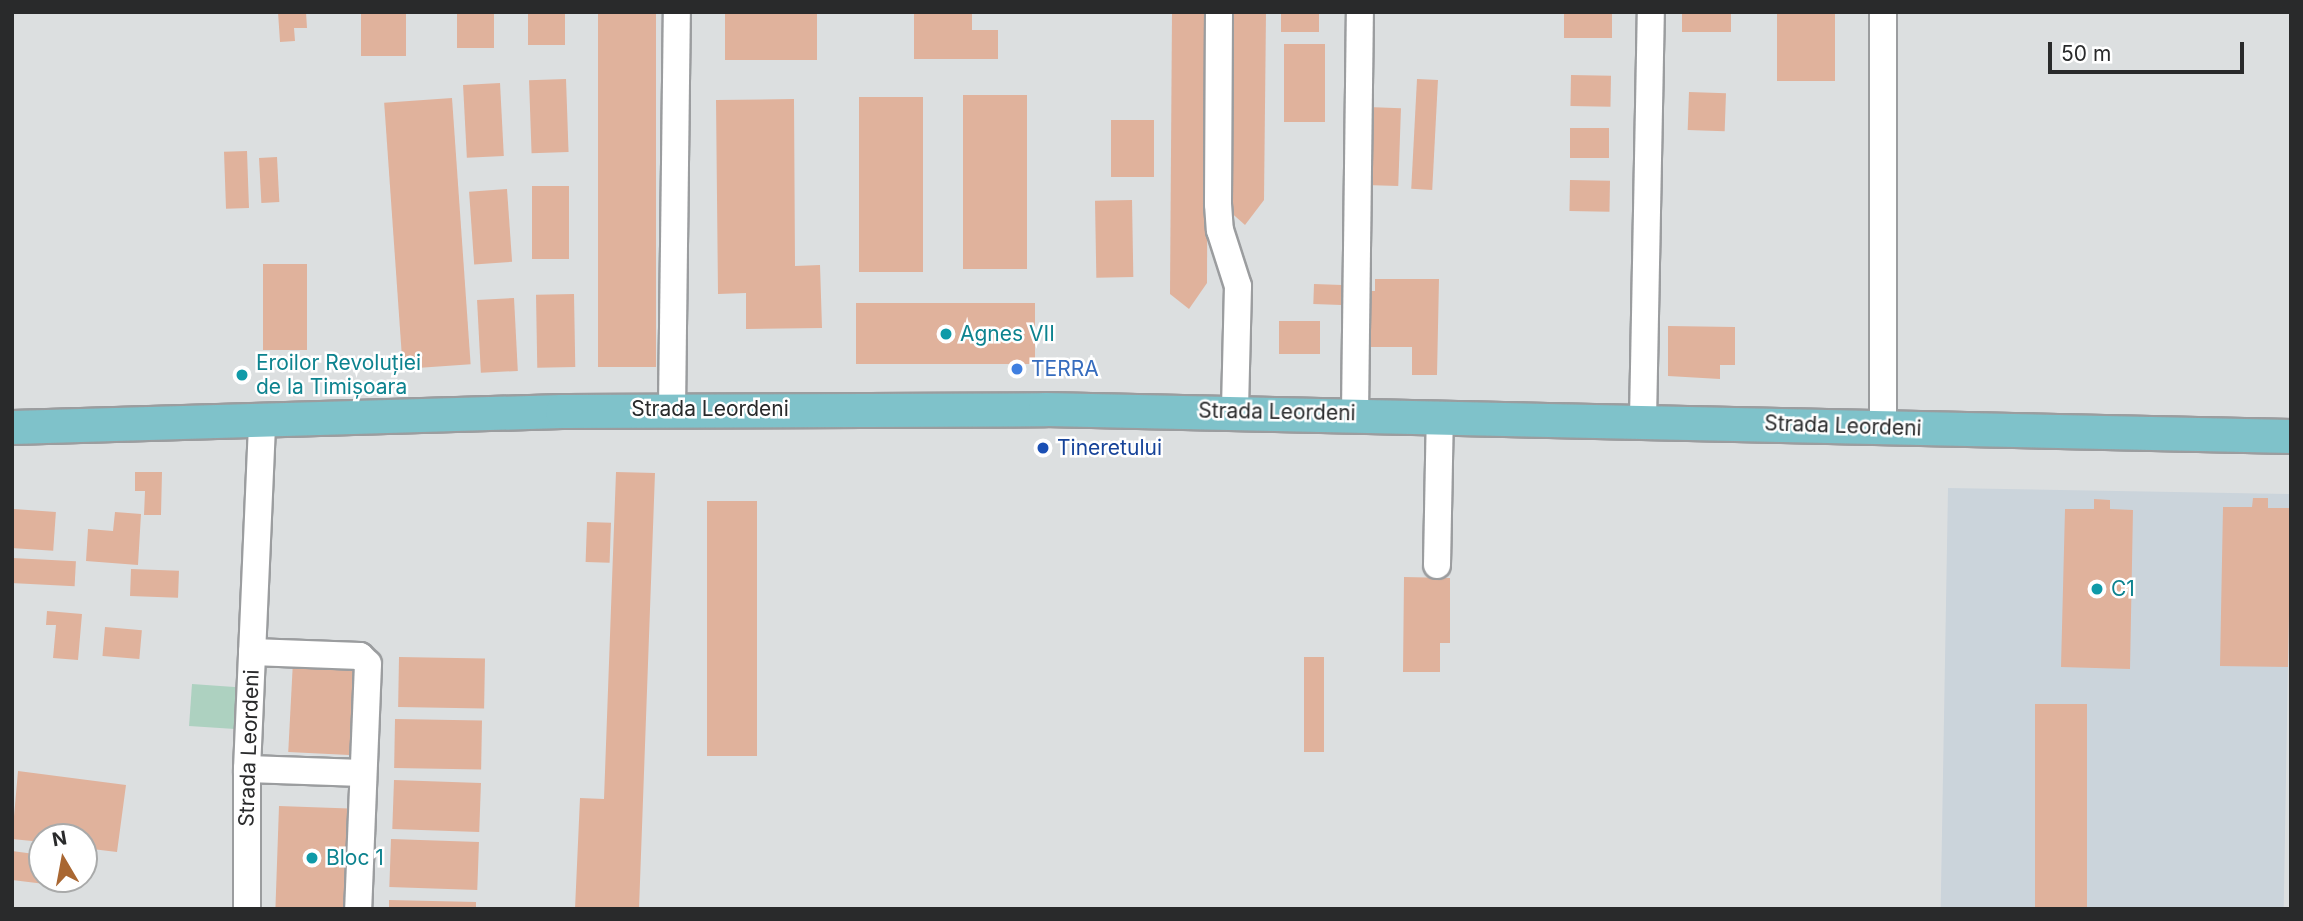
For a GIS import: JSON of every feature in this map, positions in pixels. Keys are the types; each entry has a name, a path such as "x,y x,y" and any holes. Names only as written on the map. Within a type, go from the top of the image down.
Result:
{"main road":[{"name":"Strada Leordeni","path":"12,427 672,409 1236,411 2291,436"}],"street":[{"path":"672,409 677,12"},
{"path":"1219,12 1218,204 1220,230 1238,286 1236,411"},
{"path":"1355,413 1360,12"},
{"path":"1643,420 1651,12"},
{"path":"1883,12 1883,427"},
{"path":"1437,565 1440,415"},
{"name":"Strada Leordeni","path":"247,909 247,769 262,419"},
{"path":"252,652 365,660 358,909"},
{"path":"247,769 363,773"}],"shaded area":[{"path":"1948,488 2291,494 2284,909 1941,909"}],"green space":[{"path":"192,684 238,687 235,729 189,726"}],"building":[{"path":"278,12 306,12 307,28 294,28 295,41 280,42"},
{"path":"361,12 406,12 406,56 361,56"},
{"path":"457,12 494,12 494,48 457,48"},
{"path":"528,12 565,12 565,45 528,45"},
{"path":"598,12 656,12 656,367 598,367"},
{"path":"725,12 817,12 817,60 725,60"},
{"path":"914,12 972,12 972,30 998,30 998,59 914,59"},
{"path":"1172,12 1208,12 1207,283 1189,309 1170,294"},
{"path":"1229,12 1266,12 1264,200 1245,225 1227,209"},
{"path":"1281,12 1319,12 1319,32 1281,32"},
{"path":"1564,12 1612,12 1612,38 1564,38"},
{"path":"1682,12 1731,12 1731,32 1682,32"},
{"path":"1777,12 1835,12 1835,81 1777,81"},
{"path":"1284,44 1325,44 1325,122 1284,122"},
{"path":"1571,75 1611,76 1610,107 1570,106"},
{"path":"566,79 569,152 532,153 529,80"},
{"path":"1417,79 1438,80 1432,190 1411,189"},
{"path":"500,83 504,156 467,158 463,85"},
{"path":"1689,92 1726,93 1725,131 1688,130"},
{"path":"963,95 1027,95 1027,269 963,269"},
{"path":"859,97 923,97 923,272 859,272"},
{"path":"452,98 471,364 403,369 384,103"},
{"path":"794,99 795,266 820,265 822,328 746,329 746,293 718,294 716,100"},
{"path":"1368,107 1401,108 1398,186 1365,185"},
{"path":"1111,120 1154,120 1154,177 1111,177"},
{"path":"1570,128 1609,128 1609,158 1570,158"},
{"path":"247,151 249,208 226,209 224,152"},
{"path":"277,157 279,202 261,203 259,158"},
{"path":"1570,180 1610,181 1609,212 1569,211"},
{"path":"532,186 569,186 569,259 532,259"},
{"path":"507,189 512,262 474,264 469,192"},
{"path":"1132,200 1133,277 1096,278 1095,201"},
{"path":"263,264 307,264 307,350 263,350"},
{"path":"1375,279 1439,279 1437,375 1412,375 1412,347 1364,347 1365,291 1375,291"},
{"path":"1314,284 1349,285 1348,305 1313,304"},
{"path":"574,294 575,367 537,368 536,295"},
{"path":"514,298 518,371 481,373 477,300"},
{"name":"Agnes VII","path":"856,303 1035,303 1035,364 856,364"},
{"path":"1279,321 1320,321 1320,354 1279,354"},
{"path":"1668,326 1735,327 1735,365 1720,365 1720,379 1668,376"},
{"path":"135,472 162,472 161,515 144,515 145,491 135,491"},
{"path":"616,472 655,473 639,909 575,909 580,798 604,799"},
{"path":"2253,498 2268,498 2268,508 2291,508 2288,667 2220,666 2223,507 2252,507"},
{"name":"C1","path":"2094,499 2110,500 2110,509 2133,510 2130,669 2061,667 2065,509 2094,509"},
{"path":"707,501 757,501 757,756 707,756"},
{"path":"14,509 56,512 53,551 12,548"},
{"path":"115,512 141,514 138,565 86,561 88,529 113,531"},
{"path":"587,522 611,523 610,563 586,562"},
{"path":"12,558 76,561 75,586 12,583"},
{"path":"131,569 179,571 178,598 130,596"},
{"path":"1404,577 1450,578 1450,643 1440,643 1440,672 1403,672"},
{"path":"47,611 82,614 78,660 53,658 56,625 46,625"},
{"path":"105,627 142,630 139,659 102,656"},
{"path":"399,657 485,659 484,708 398,707"},
{"path":"1304,657 1324,657 1324,752 1304,752"},
{"path":"293,661 359,664 354,755 288,752"},
{"path":"2035,704 2087,704 2087,909 2035,909"},
{"path":"395,719 482,721 481,770 394,768"},
{"path":"18,771 126,785 117,852 98,850 98,823 28,823 28,841 12,839"},
{"path":"394,780 481,783 479,832 392,829"},
{"name":"Bloc 1","path":"279,806 349,808 345,909 275,909"},
{"path":"391,839 479,842 477,890 389,887"},
{"path":"12,851 28,853 28,882 12,880"},
{"path":"389,900 476,902 476,909 389,909"}],"place":[{"name":"Agnes VII","path":"946,334"},
{"name":"TERRA","path":"1017,369"},
{"name":"Eroilor Revoluției de la Timișoara","path":"242,375"},
{"name":"Tineretului","path":"1043,448"},
{"name":"C1","path":"2097,589"},
{"name":"Bloc 1","path":"312,858"}]}
